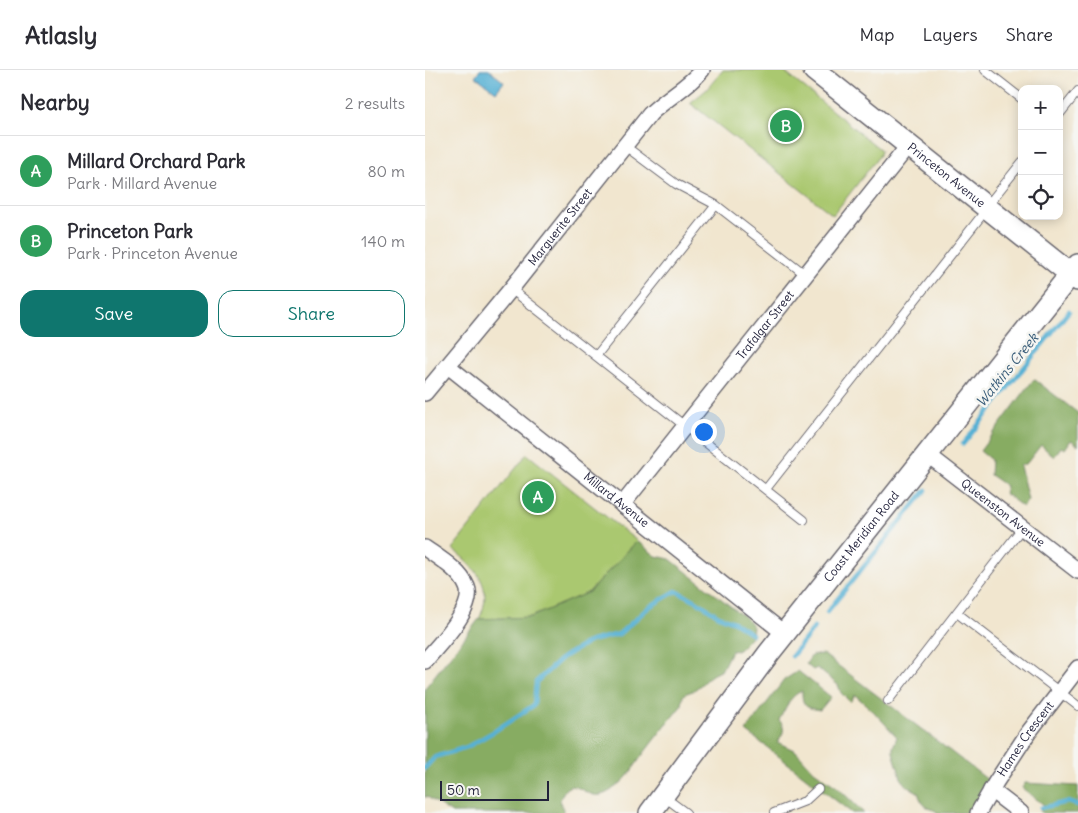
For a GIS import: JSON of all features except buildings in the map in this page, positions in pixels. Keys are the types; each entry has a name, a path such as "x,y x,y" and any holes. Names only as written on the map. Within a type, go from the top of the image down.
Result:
{"main road":[{"name":"Princeton Avenue","path":"814,70 987,207 1076,273"},
{"name":"Coast Meridian Road","path":"650,813 785,634 927,454 1076,273"}],"street":[{"name":"Marguerite Street","path":"425,392 511,289 658,106 688,84 701,70"},
{"name":"Trafalgar Street","path":"622,505 909,146"},
{"name":"Millard Avenue","path":"447,366 785,634"},
{"name":"Queenston Avenue","path":"927,454 1078,571"},
{"path":"425,548 457,574 467,587 469,599 464,611 425,661"},
{"name":"Hames Crescent","path":"978,813 1029,733 1078,668"},
{"path":"991,790 1021,813"}],"lane":[{"path":"985,70 1018,96"},
{"path":"1063,110 1078,92"},
{"path":"625,146 676,184 716,205 806,276"},
{"path":"766,489 1018,167"},
{"path":"596,356 716,205"},
{"path":"511,289 804,520"},
{"path":"888,701 1022,528"},
{"path":"957,613 1078,706"},
{"path":"774,813 805,801 818,789"},
{"path":"663,795 685,813"}],"green space":[{"path":"723,70 782,70 881,150 880,155 833,215 690,103 706,90"},
{"path":"1034,379 1078,413 1078,445 1071,440 1065,449 1061,447 1054,457 1041,445 1027,463 1020,466 1028,500 1023,507 1004,493 1006,486 990,475 991,460 980,451"},
{"path":"527,454 637,541 589,592 531,617 479,619 485,597 481,579 469,563 452,549"},
{"path":"637,541 656,556 670,559 747,619 753,627 752,635 739,650 731,651 721,671 712,675 694,690 683,696 682,705 631,772 619,785 608,792 595,795 573,786 568,787 560,800 564,813 452,813 426,796 425,798 425,688 479,619 531,617 589,592"},
{"path":"823,654 992,783 969,813 937,813 924,805 918,792 907,786 901,778 893,752 897,737 855,695 850,702 841,693 838,685 817,668 813,670 806,664 812,655"},
{"path":"798,671 831,697 820,710 805,705 802,691 794,696 779,720 783,726 783,731 777,742 796,751 814,771 837,787 864,813 852,813 746,731 784,680"},
{"path":"1025,783 1078,786 1078,813 1043,813 1040,811 1044,805 1022,788"}],"water":[{"path":"480,70 489,70 504,82 496,92 475,76"}],"waterway":[{"name":"Watkins Creek","path":"963,444 1069,311"},
{"name":"Watkins Creek","path":"827,612 926,490"},
{"name":"Watkins Creek","path":"425,768 435,757 467,747 534,705 536,682 563,657 591,641 619,634 649,607 676,591 695,600 719,616 734,622 752,634"},
{"name":"Watkins Creek","path":"792,656 814,628"},
{"path":"1041,808 1067,802 1078,805"}],"place":[{"name":"Princeton Park","path":"786,126"},
{"name":"Millard Orchard Park","path":"538,497"}]}
